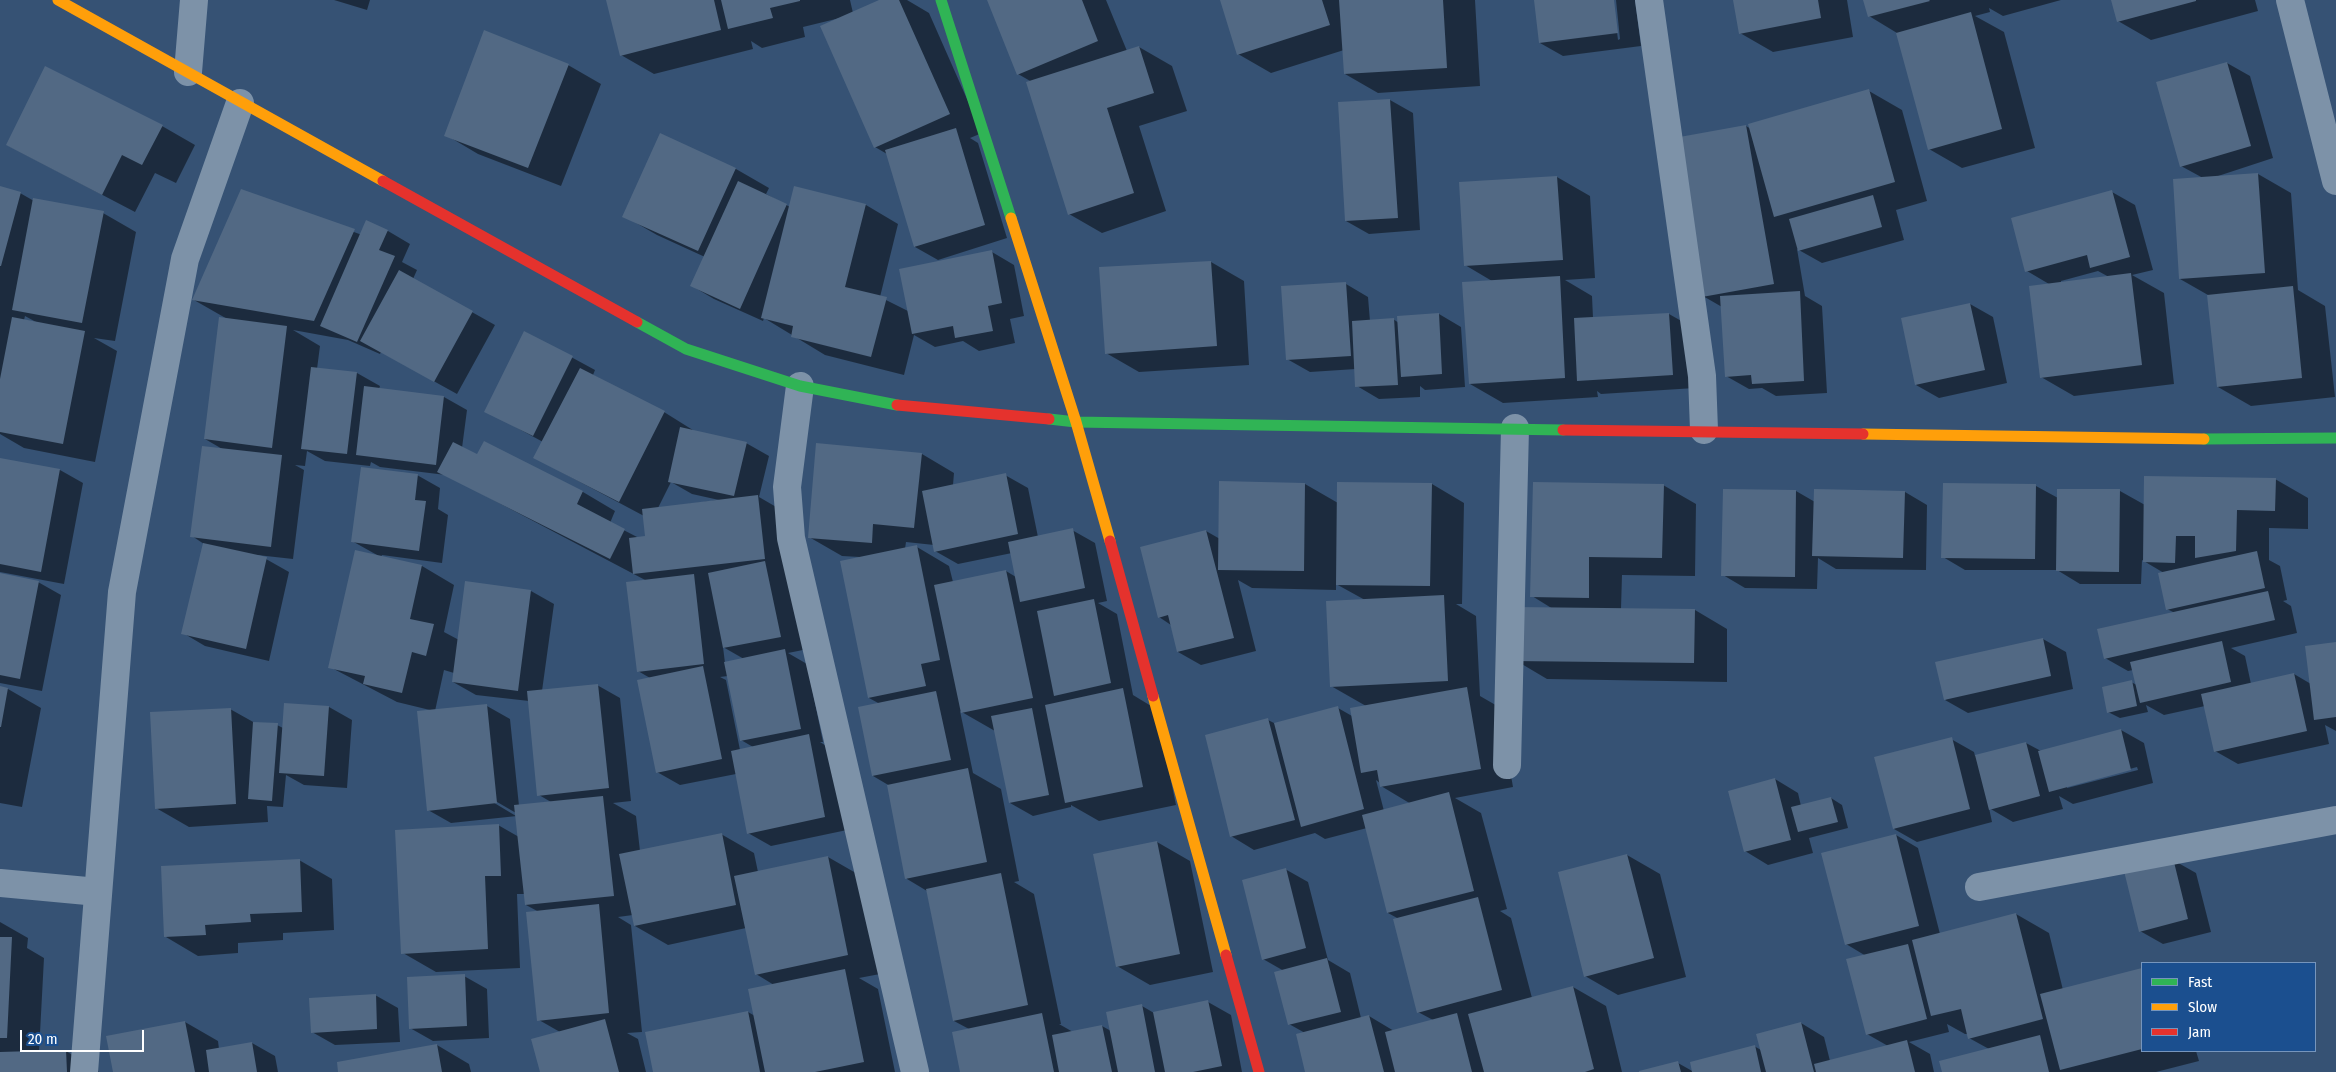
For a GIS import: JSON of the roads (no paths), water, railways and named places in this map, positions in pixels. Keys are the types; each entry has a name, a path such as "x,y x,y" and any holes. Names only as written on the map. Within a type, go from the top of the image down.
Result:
{"main road":[{"path":"58,0 240,103 686,349 800,386 889,404 1076,422 2160,438 2336,438"},
{"path":"941,0 1076,422 1259,1072"}],"street":[{"path":"188,72 194,0"},
{"path":"1649,0 1702,376 1704,430"},
{"path":"2290,0 2336,181"},
{"path":"84,1072 122,592 185,259 240,103"},
{"path":"800,386 787,487 791,538 915,1072"},
{"path":"1507,765 1515,428"},
{"path":"1979,887 2336,820"},
{"path":"0,883 98,892"}]}
